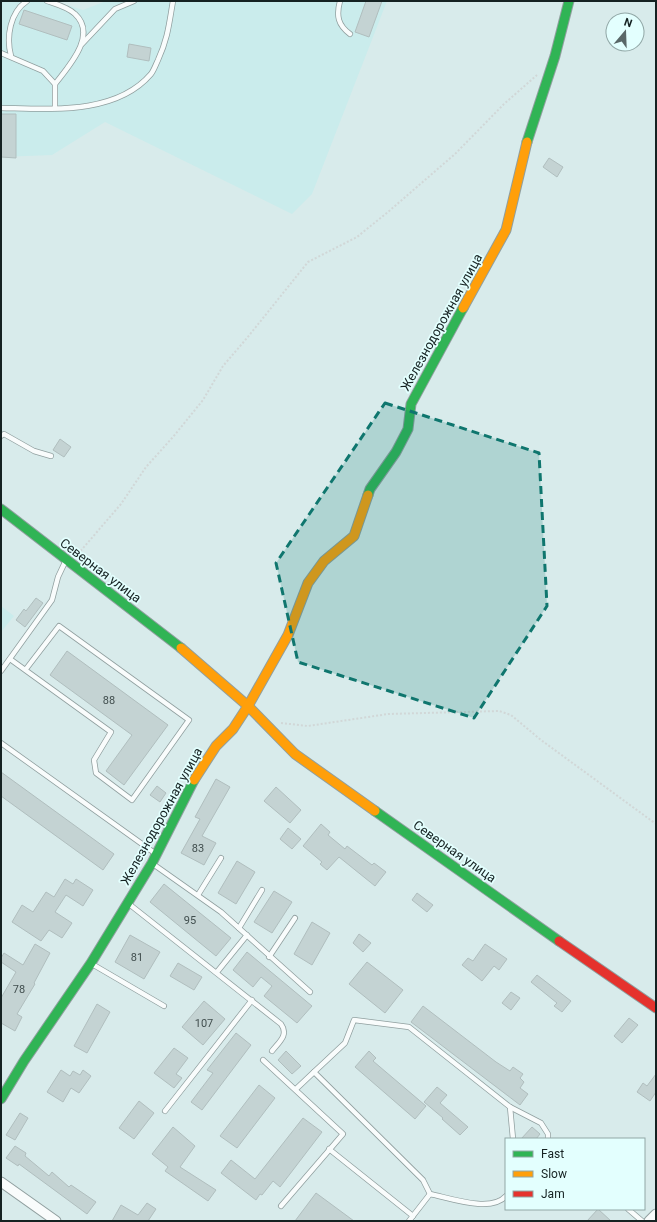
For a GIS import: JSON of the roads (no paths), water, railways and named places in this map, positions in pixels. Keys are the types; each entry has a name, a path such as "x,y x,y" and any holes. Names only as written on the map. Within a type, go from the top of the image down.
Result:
{"street":[{"name":"Железнодорожная улица","path":"1,1100 24,1061 91,963 152,863 190,788 216,746 233,729 248,706 288,635 308,583 324,561 354,536 370,489 396,452 408,429 411,404 506,230 512,213 519,168 548,81 569,1"},
{"name":"Северная улица","path":"1,509 186,652 248,706 295,754 589,963 656,1008"},
{"path":"1,1182 56,1221"},
{"path":"649,1221 656,1214"}],"lane":[{"path":"11,56 7,42 13,19 17,9 28,1"},
{"path":"47,1 69,10 80,19 83,37 81,46"},
{"path":"55,108 55,84 81,46 116,9 134,1"},
{"path":"1,108 55,108 106,102 131,92 152,73 167,40 173,1"},
{"path":"340,1 337,14 339,23 350,34"},
{"path":"1,53 43,71 55,84"},
{"path":"1,436 4,434 34,451 51,456"},
{"path":"1,671 52,600 58,577 68,561"},
{"path":"10,659 111,732 94,760 96,773 132,800 189,720 58,626 26,670"},
{"path":"1,743 156,855"},
{"path":"198,895 220,858"},
{"path":"152,863 221,912 310,992"},
{"path":"239,928 262,890"},
{"path":"127,903 217,972 285,1029 285,1036 272,1051"},
{"path":"270,957 295,918"},
{"path":"217,972 247,936"},
{"path":"91,963 164,1006"},
{"path":"165,1111 252,1000"},
{"path":"296,1089 345,1043 354,1020 409,1027 510,1106 540,1123 548,1134 548,1138"},
{"path":"263,1060 343,1134 280,1206"},
{"path":"314,1072 422,1180 430,1194 484,1205 502,1201 505,1197"},
{"path":"510,1106 513,1138"},
{"path":"329,1149 412,1216"},
{"path":"409,1221 430,1194"},
{"path":"629,1210 642,1221"}]}
